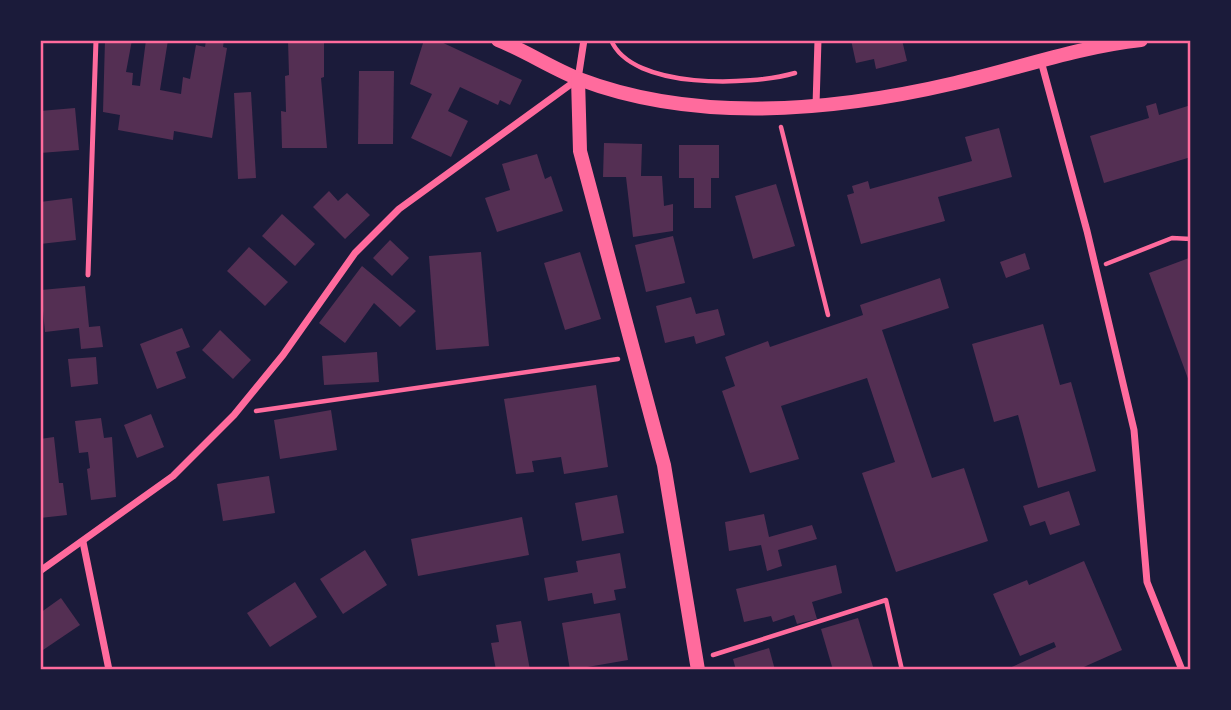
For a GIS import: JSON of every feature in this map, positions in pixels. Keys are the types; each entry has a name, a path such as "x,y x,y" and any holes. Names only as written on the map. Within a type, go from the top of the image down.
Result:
{"main road":[{"path":"498,40 578,79 634,94 701,107 816,105 935,87 1041,60 1141,40"},
{"path":"578,79 580,151 664,465 698,670"}],"street":[{"path":"40,570 173,476 234,415 283,355 355,254 399,209 578,79 584,40"},
{"path":"816,105 818,40"},
{"path":"1041,60 1096,268 1134,430 1147,582 1182,670"},
{"path":"83,542 109,670"}],"lane":[{"path":"88,275 96,40"}],"path":[{"path":"611,40 616,53 627,62 672,76 739,83 769,81 795,74"},
{"path":"781,127 828,316"},
{"path":"1096,268 1172,239 1191,239"},
{"path":"234,415 621,358"},
{"path":"713,655 886,600 902,670"}],"building":[{"path":"105,40 132,40 126,72 133,73 132,85 140,86 146,40 168,40 160,90 181,94 183,77 190,79 196,45 205,47 206,40 224,40 223,47 227,48 212,138 174,131 173,140 118,130 120,115 103,112"},
{"path":"288,40 324,42 324,77 321,78 327,148 282,148 281,111 286,112"},
{"path":"424,40 437,40 522,80 510,105 500,100 498,105 460,87 448,111 468,121 451,157 411,138 432,94 410,84"},
{"path":"851,40 902,40 907,61 876,69 874,59 856,63"},
{"path":"359,71 394,71 393,144 358,144"},
{"path":"251,92 256,178 238,179 234,93"},
{"path":"1156,103 1159,115 1191,105 1191,157 1104,183 1090,136 1149,118 1146,106"},
{"path":"75,108 79,150 40,153 40,111"},
{"path":"999,128 1012,177 938,197 945,221 861,244 847,195 854,193 852,186 868,181 870,189 972,161 965,137"},
{"path":"604,143 642,144 641,176 662,176 664,206 673,204 673,231 633,237 626,177 603,177"},
{"path":"679,145 719,145 719,178 711,178 711,208 694,208 694,178 679,178"},
{"path":"537,154 545,179 551,176 563,211 497,232 485,198 510,190 502,164"},
{"path":"776,184 795,246 753,259 735,196"},
{"path":"329,191 338,201 347,193 370,215 345,239 313,207"},
{"path":"72,198 76,240 40,244 40,202"},
{"path":"282,214 315,244 295,266 262,236"},
{"path":"673,236 685,283 646,292 635,245"},
{"path":"390,240 409,258 392,276 373,258"},
{"path":"249,247 288,282 265,306 227,271"},
{"path":"481,252 489,346 436,350 429,256"},
{"path":"580,252 601,319 565,330 544,263"},
{"path":"1025,253 1030,269 1006,278 1000,262"},
{"path":"1189,258 1191,262 1190,384 1149,273"},
{"path":"362,266 416,311 400,327 374,303 345,343 319,323"},
{"path":"940,278 949,308 882,330 932,478 964,468 988,541 896,572 862,473 895,462 867,378 781,406 799,459 750,473 722,391 735,386 725,357 768,341 770,347 863,315 860,305"},
{"path":"85,286 89,327 100,326 103,347 81,349 79,328 45,332 41,290"},
{"path":"691,297 696,314 718,309 725,335 696,344 694,336 665,343 656,306"},
{"path":"1043,324 1060,385 1071,382 1096,471 1038,488 1018,415 994,422 972,344"},
{"path":"182,328 190,347 176,352 186,378 157,389 140,344"},
{"path":"220,330 251,360 233,379 202,350"},
{"path":"377,352 379,382 324,385 322,356"},
{"path":"96,357 98,384 71,387 68,359"},
{"path":"596,385 608,467 564,474 561,457 532,461 534,472 516,474 504,399"},
{"path":"331,410 337,450 280,459 274,420"},
{"path":"151,414 164,447 137,458 124,425"},
{"path":"101,418 104,438 112,437 116,497 91,500 88,452 79,453 75,421"},
{"path":"54,437 59,483 63,483 67,515 40,518 40,439"},
{"path":"269,476 275,513 223,521 217,484"},
{"path":"1069,491 1080,525 1050,535 1045,521 1030,526 1023,506"},
{"path":"617,495 624,533 582,541 575,503"},
{"path":"764,514 769,537 812,525 817,539 778,550 782,566 767,571 761,545 729,551 725,522"},
{"path":"522,517 529,555 418,576 411,539"},
{"path":"365,550 387,585 343,614 320,579"},
{"path":"620,553 626,588 614,590 616,600 594,604 592,593 548,601 544,578 578,572 576,561"},
{"path":"1084,561 1122,650 1077,670 1005,670 1056,647 1054,642 1020,656 993,594 1027,580 1029,585"},
{"path":"836,565 842,593 812,602 817,619 797,624 794,615 773,622 771,616 744,622 736,589"},
{"path":"295,582 317,617 270,647 247,613"},
{"path":"61,598 80,625 40,652 40,613"},
{"path":"620,613 628,660 570,670 562,623"},
{"path":"858,618 874,670 833,670 821,629"},
{"path":"521,621 530,670 496,670 491,643 499,642 496,625"},
{"path":"769,648 775,670 736,670 733,659"}]}
